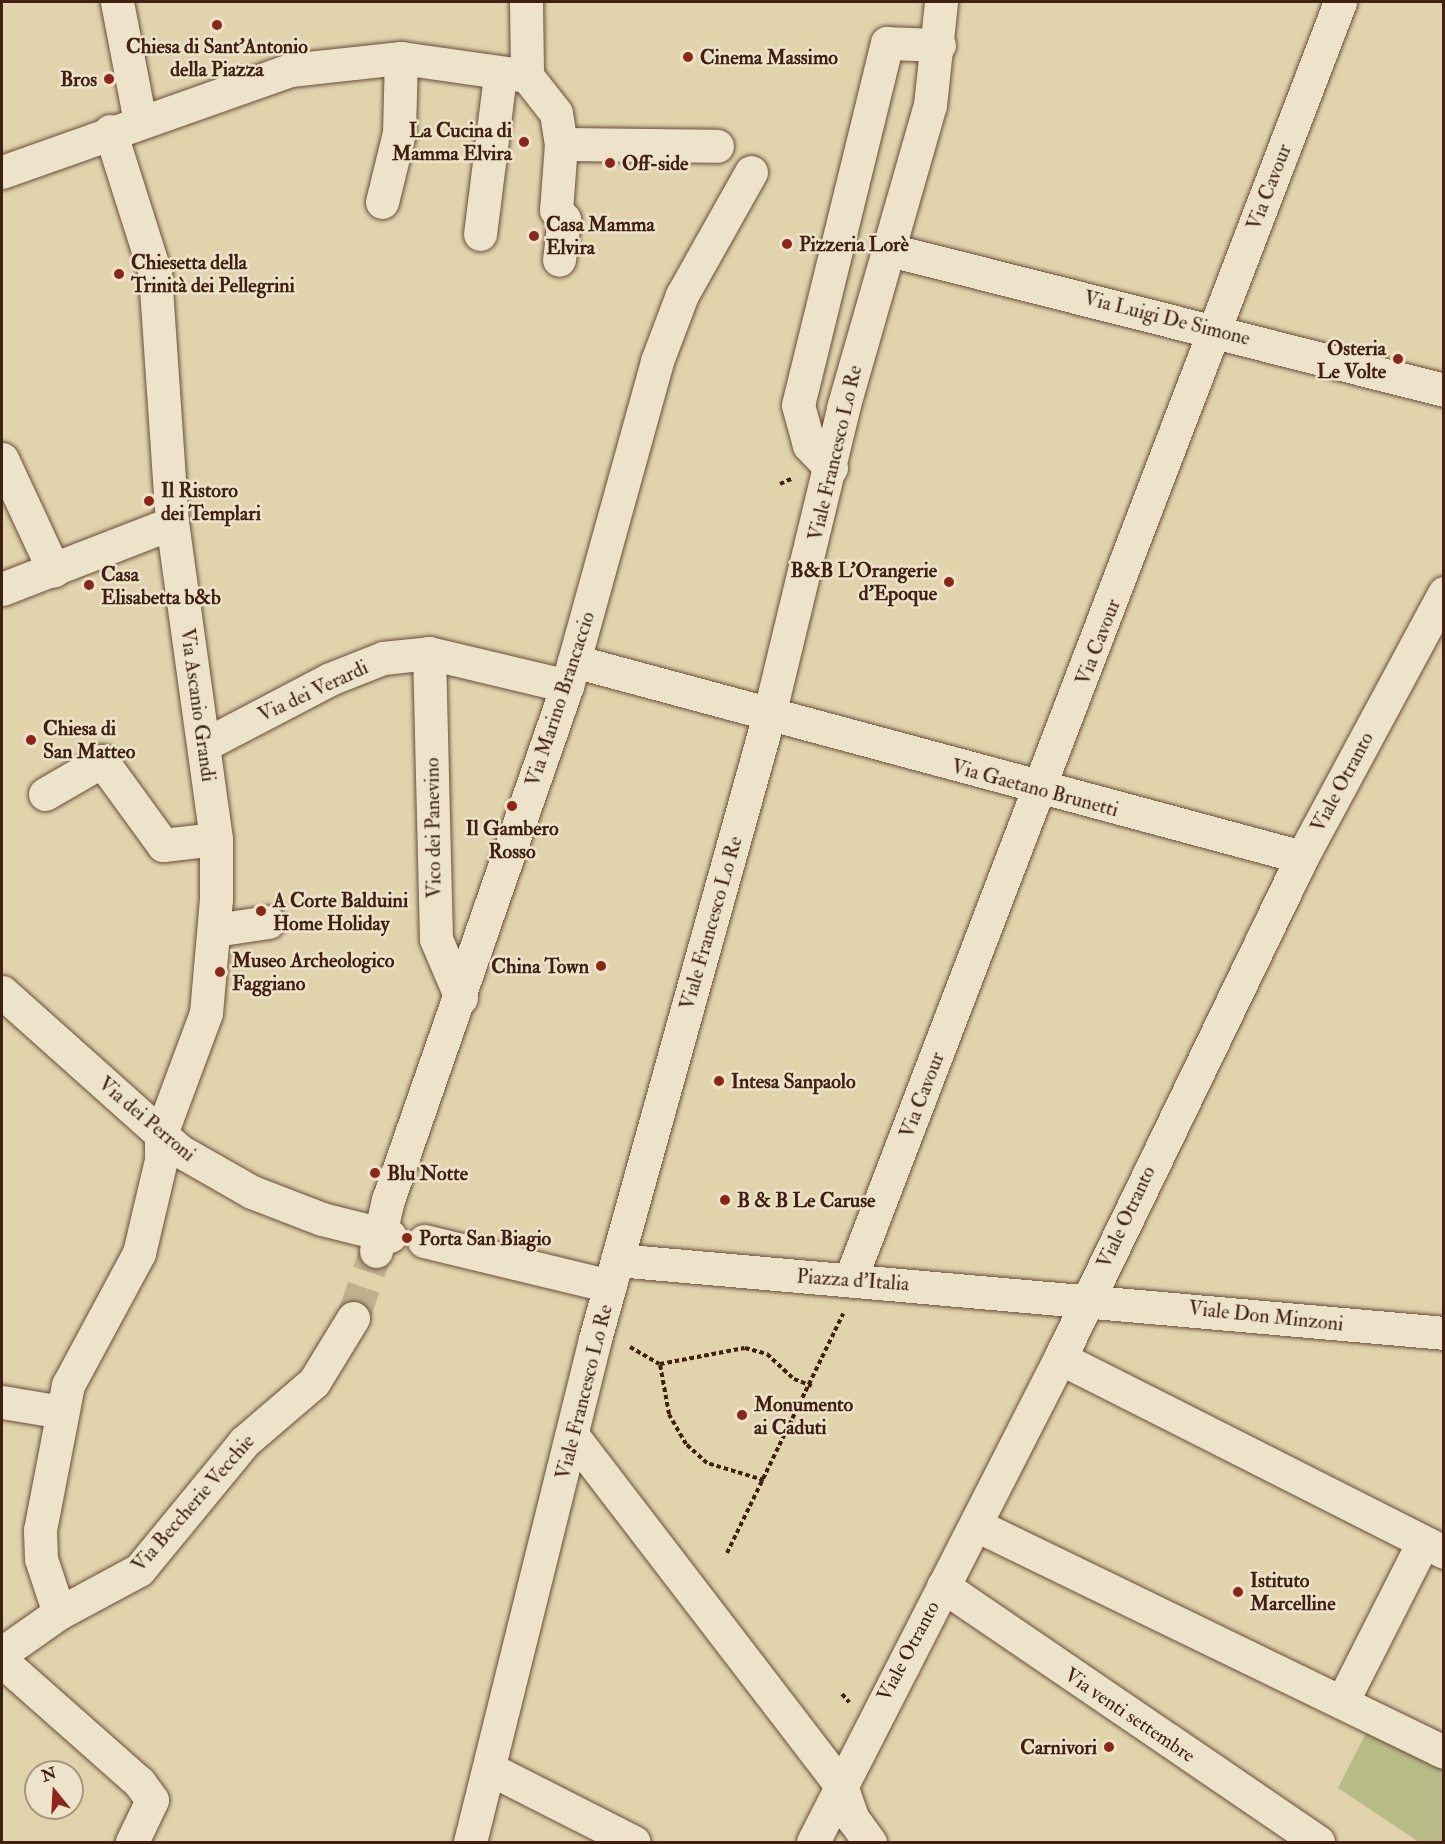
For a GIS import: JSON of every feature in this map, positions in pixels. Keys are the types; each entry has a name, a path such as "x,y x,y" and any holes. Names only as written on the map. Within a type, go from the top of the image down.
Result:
{"street":[{"name":"Via Ascanio Grandi","path":"59,1613 41,1559 40,1530 68,1385 139,1253 161,1160 161,1134 206,1013 214,930 216,839 172,523 156,273 125,126 117,2"},
{"path":"480,234 514,76 526,2"},
{"name":"Viale Francesco Lo Re","path":"470,1842 613,1273 769,716 831,468 843,408 930,105 939,45 941,2"},
{"name":"Via Cavour","path":"848,1294 1042,790 1340,2"},
{"path":"831,468 809,445 798,405 887,43 939,45"},
{"path":"382,202 399,133 401,58"},
{"path":"2,172 55,157 125,126 290,70 401,58 514,76 556,113 561,144 556,210 564,219 559,260"},
{"path":"561,144 717,146"},
{"name":"Via Marino Brancaccio","path":"382,1240 388,1200 461,998 571,673 657,362 682,295 751,172"},
{"name":"Via Luigi De Simone","path":"890,250 1216,330 1443,390"},
{"path":"2,459 54,571"},
{"path":"2,589 54,571 172,523"},
{"name":"Viale Otranto","path":"813,1842 1060,1358 1302,857 1443,593"},
{"name":"Via dei Verardi","path":"204,745 330,679 383,658 429,653 571,673 769,716"},
{"name":"Vico dei Panevino","path":"429,653 436,939 461,998"},
{"name":"Via Gaetano Brunetti","path":"769,716 1302,857"},
{"path":"45,794 102,761 163,845 216,839"},
{"path":"214,930 268,922"},
{"name":"Via dei Perroni","path":"2,992 180,1151 252,1192 382,1240"},
{"name":"Piazza d'Italia","path":"424,1241 613,1273 848,1294 1089,1298"},
{"name":"Viale Don Minzoni","path":"1089,1298 1443,1333"},
{"name":"Via Beccherie Vecchie","path":"2,1653 59,1613 139,1570 244,1442 314,1382 353,1318"},
{"path":"1060,1358 1433,1547 1342,1702"},
{"path":"2,1402 62,1412"},
{"path":"572,1435 841,1785 853,1819 870,1842"},
{"path":"976,1526 1443,1752"},
{"name":"Via venti settembre","path":"943,1586 1318,1842"},
{"path":"2,1661 139,1782 152,1800 132,1842"},
{"path":"490,1769 634,1842"}],"path":[{"path":"727,1553 812,1386 848,1294"},
{"path":"630,1347 660,1364 746,1348 767,1354 794,1379 812,1386"},
{"path":"660,1364 669,1414 686,1444 707,1463 764,1480"}],"green space":[{"path":"1367,1731 1443,1769 1443,1842 1419,1842 1338,1788"}],"tunnel":[{"path":"353,1318 376,1251"}],"place":[{"name":"Chiesa di Sant'Antonio della Piazza","path":"217,25"},
{"name":"Cinema Massimo","path":"688,57"},
{"name":"Bros","path":"109,79"},
{"name":"La Cucina di Mamma Elvira","path":"524,142"},
{"name":"Off-side","path":"610,163"},
{"name":"Casa Mamma Elvira","path":"534,236"},
{"name":"Pizzeria Lorè","path":"787,244"},
{"name":"Chiesetta della Trinità dei Pellegrini","path":"119,274"},
{"name":"Osteria Le Volte","path":"1398,359"},
{"name":"Il Ristoro dei Templari","path":"149,501"},
{"name":"B&B L’Orangerie d’Epoque","path":"949,582"},
{"name":"Casa Elisabetta b&b","path":"89,585"},
{"name":"Chiesa di San Matteo","path":"31,740"},
{"name":"Il Gambero Rosso","path":"512,806"},
{"name":"A Corte Balduini Home Holiday","path":"261,911"},
{"name":"China Town","path":"601,966"},
{"name":"Museo Archeologico Faggiano","path":"220,972"},
{"name":"Intesa Sanpaolo","path":"719,1081"},
{"name":"Blu Notte","path":"375,1173"},
{"name":"B & B Le Caruse","path":"725,1200"},
{"name":"Porta San Biagio","path":"407,1238"},
{"name":"Monumento ai Caduti","path":"742,1415"},
{"name":"Istituto Marcelline","path":"1238,1592"},
{"name":"Carnivori","path":"1109,1747"}]}
